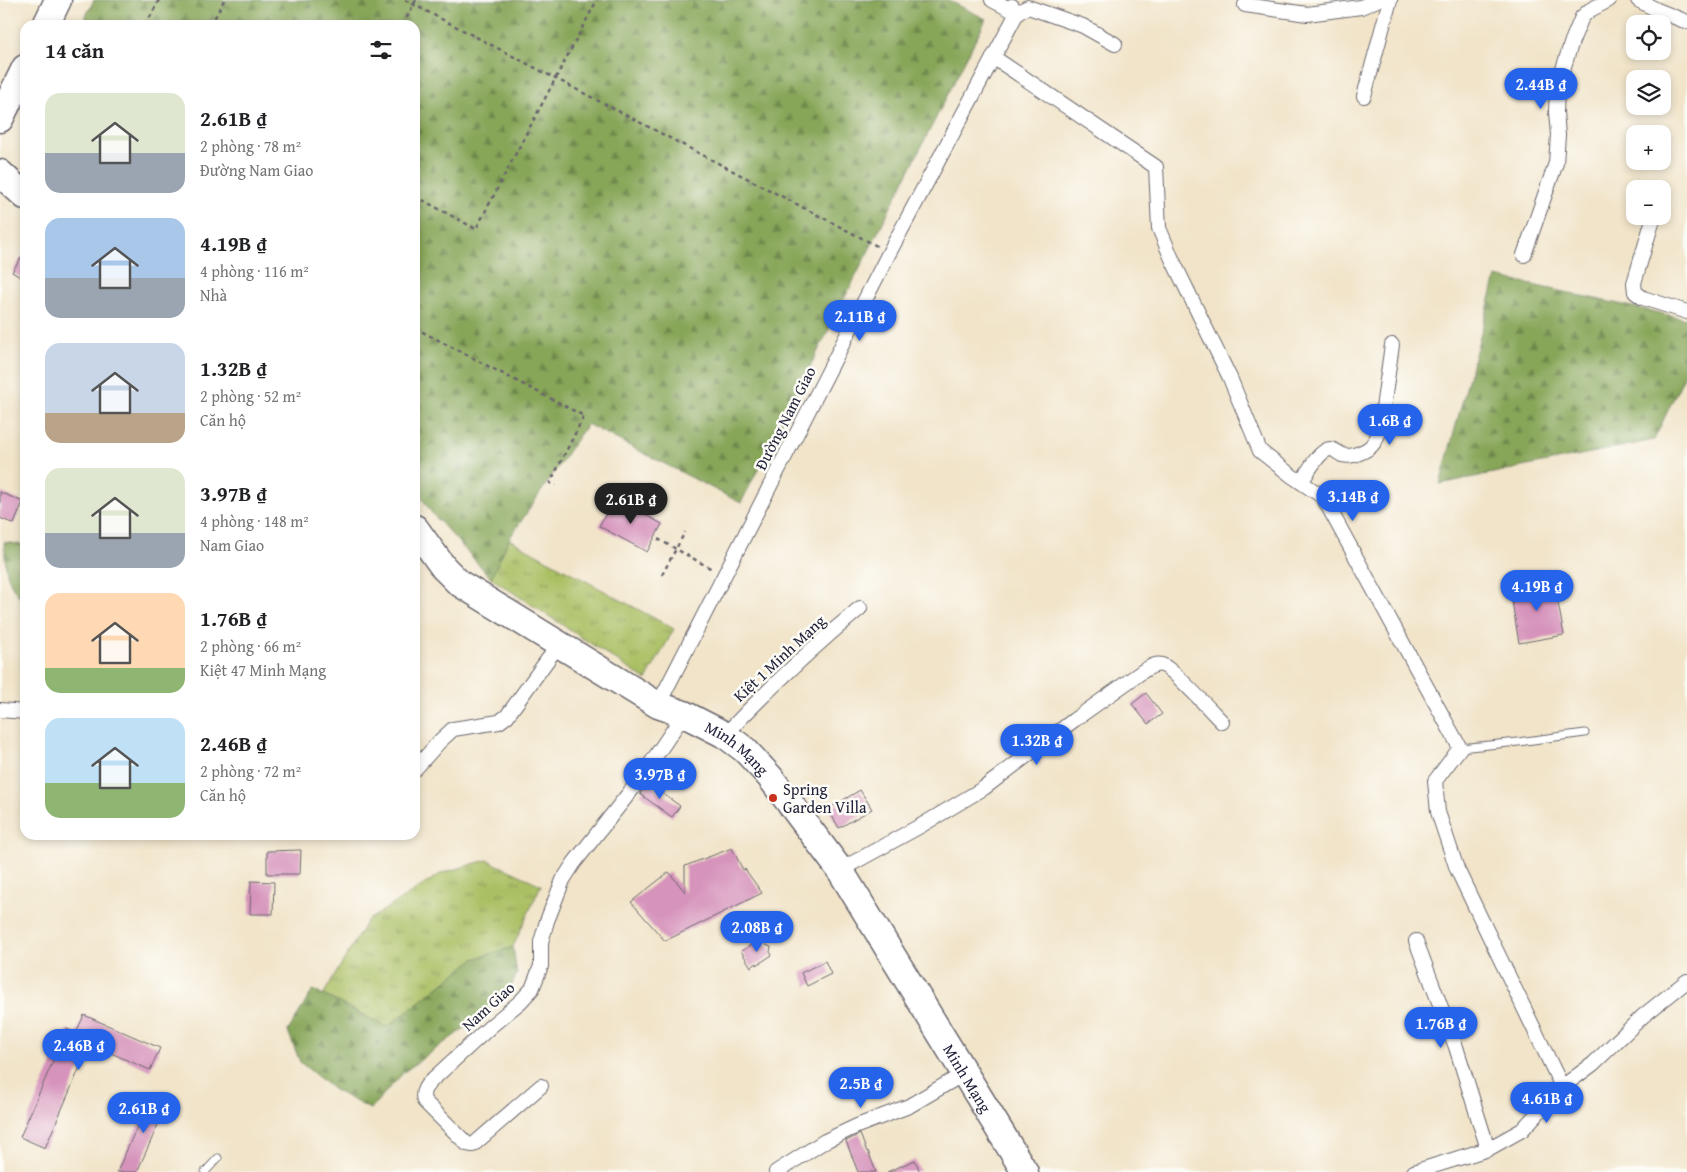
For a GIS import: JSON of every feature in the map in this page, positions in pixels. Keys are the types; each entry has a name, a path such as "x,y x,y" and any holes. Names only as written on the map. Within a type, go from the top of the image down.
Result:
{"highway":[{"path":"48,20 58,0"},
{"path":"0,119 20,78"},
{"path":"0,173 20,191"},
{"name":"Minh Mạng","path":"420,535 444,568 459,583 658,706 684,714 724,735 745,750 770,776 840,870 1025,1172"}],"street":[{"path":"992,0 1017,12"},
{"path":"1006,0 1017,12"},
{"path":"1245,5 1307,14 1361,7 1377,0"},
{"path":"1364,96 1390,0"},
{"path":"1524,255 1556,163 1558,135 1556,112 1557,88 1572,41 1582,17 1590,10 1609,0"},
{"path":"1638,0 1687,22"},
{"path":"1017,12 1028,7 1045,12 1083,26 1115,44"},
{"name":"Đường Nam Giao","path":"658,706 889,253 1017,12"},
{"path":"993,57 1156,167 1159,228 1172,259 1230,378 1260,451 1323,497 1460,748 1435,781 1438,812 1457,869 1562,1087"},
{"path":"1651,225 1634,283 1635,292 1643,298 1687,312"},
{"path":"1301,482 1310,468 1326,450 1331,449 1342,455 1349,456 1371,448 1376,442 1380,429 1392,344"},
{"name":"Kiệt 1 Minh Mạng","path":"724,735 826,636 860,608"},
{"path":"420,763 453,728 499,722 508,716 559,644"},
{"path":"840,870 968,798 1081,715 1143,671 1155,665 1161,664 1171,671 1222,722"},
{"path":"0,710 20,712"},
{"name":"Nam Giao","path":"541,1086 473,1146 467,1144 430,1108 422,1095 424,1088 433,1079 520,1002 532,989 541,966 542,942 547,920 563,880 574,863 641,778 684,714"},
{"path":"1416,941 1456,1047 1488,1149"},
{"path":"1414,1172 1488,1149 1522,1130 1562,1087 1593,1064 1643,1016 1687,981"},
{"path":"776,1172 825,1141 857,1126 909,1106 964,1072"}],"lane":[{"path":"1460,748 1585,733"},
{"path":"205,1172 218,1158"}],"path":[{"path":"149,20 159,0"},
{"path":"214,20 224,0"},
{"path":"405,0 889,253"},
{"path":"405,20 416,0"},
{"path":"420,199 476,229 597,0"},
{"path":"420,331 584,416 550,483 556,486"},
{"path":"662,575 685,532"},
{"path":"658,539 725,575"}],"green space":[{"path":"94,0 948,0 986,19 741,503 587,424 509,539 491,578 431,512 420,495 420,20 84,20"},
{"path":"1496,277 1687,319 1687,370 1654,440 1440,484"},
{"path":"509,539 674,629 646,680 491,578"},
{"path":"4,542 20,544 20,597 13,588 6,567"},
{"path":"487,860 541,885 513,947 474,959 387,1027 323,995 367,921 442,873"},
{"path":"513,947 517,974 506,998 404,1072 370,1109 334,1090 300,1062 288,1031 313,990 387,1027 474,959"}],"building":[{"path":"20,260 20,277 12,272"},
{"path":"0,492 20,501 20,509 14,524 0,518"},
{"path":"615,498 662,524 647,552 599,526"},
{"path":"1554,581 1564,635 1519,643 1510,589"},
{"path":"1146,693 1162,714 1148,724 1132,704"},
{"path":"648,783 680,806 672,817 640,794"},
{"path":"860,790 872,809 839,828 828,809"},
{"path":"732,848 743,870 745,869 762,893 665,941 631,902 669,872 685,892 685,866"},
{"path":"301,850 300,874 267,874 267,851"},
{"path":"251,881 274,882 273,914 250,914"},
{"path":"762,939 766,945 771,947 770,952 772,955 751,967 741,951"},
{"path":"825,961 831,974 807,986 801,973"},
{"path":"84,1015 160,1048 150,1070 90,1044 45,1148 20,1137 67,1029 76,1033"},
{"path":"152,1093 169,1100 137,1172 117,1172"},
{"path":"860,1134 876,1172 858,1172 846,1141"},
{"path":"915,1160 920,1172 887,1172"}],"place":[{"name":"Spring Garden Villa","path":"773,798"}]}
